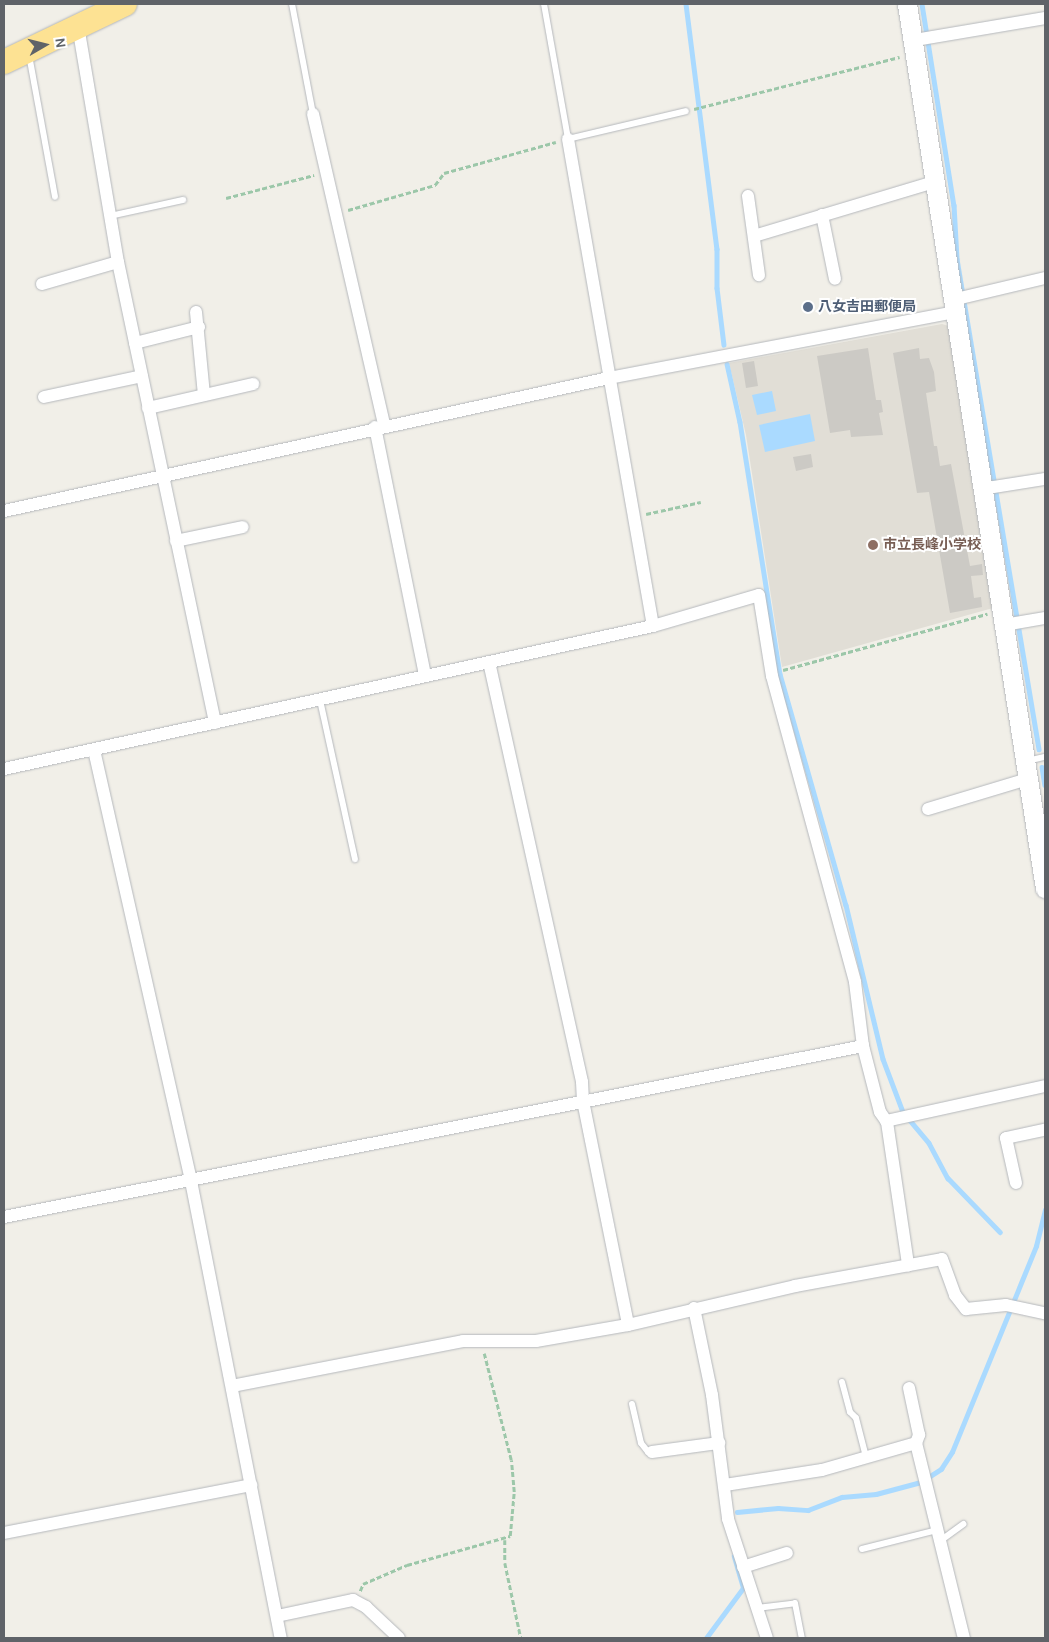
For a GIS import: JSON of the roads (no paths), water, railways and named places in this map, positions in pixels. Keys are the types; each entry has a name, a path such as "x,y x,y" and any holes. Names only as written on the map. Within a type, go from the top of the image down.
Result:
{"highway":[{"path":"4,62 125,4"}],"street":[{"path":"907,4 917,47 934,182 1045,888"},
{"path":"917,47 1045,18"},
{"path":"78,26 118,262 215,723"},
{"path":"314,114 337,214 379,426 424,676"},
{"path":"568,139 653,626"},
{"path":"754,236 934,182"},
{"path":"748,196 758,275"},
{"path":"822,215 835,278"},
{"path":"42,284 118,262"},
{"path":"4,511 163,477 379,426 953,306 1045,278"},
{"path":"196,312 199,327 204,395"},
{"path":"135,343 199,327"},
{"path":"44,396 142,376"},
{"path":"148,408 253,384"},
{"path":"981,488 1045,479"},
{"path":"176,541 243,526"},
{"path":"4,769 653,626 759,595 772,676 855,982 863,1046 880,1112 886,1120 908,1265"},
{"path":"1002,618 1045,618"},
{"path":"489,662 582,1082 583,1102 628,1324"},
{"path":"94,750 191,1181 281,1638"},
{"path":"928,809 1027,770"},
{"path":"4,1217 863,1046"},
{"path":"886,1120 1045,1086"},
{"path":"1016,1183 1006,1138 1045,1130"},
{"path":"232,1386 463,1341 536,1341 628,1324 694,1308 908,1265 942,1260 955,1295 966,1309 1006,1304 1045,1313"},
{"path":"694,1308 719,1443 728,1519 767,1638"},
{"path":"909,1388 919,1435 916,1443 964,1638"},
{"path":"652,1452 719,1443"},
{"path":"725,1485 822,1470 916,1443"},
{"path":"4,1533 251,1485"},
{"path":"743,1567 786,1553"},
{"path":"277,1616 355,1601 399,1638"}],"lane":[{"path":"292,4 314,114"},
{"path":"544,4 568,139 686,111"},
{"path":"28,51 55,197"},
{"path":"110,216 184,200"},
{"path":"320,700 355,859"},
{"path":"1027,770 1045,757"},
{"path":"842,1382 850,1412 856,1418 866,1457"},
{"path":"632,1404 642,1443 648,1452 652,1452"},
{"path":"862,1549 939,1536 963,1524"},
{"path":"757,1608 795,1603 802,1638"}],"water":[{"path":"772,391 776,411 757,415 752,395"},
{"path":"810,414 815,441 765,452 759,425"}],"waterway":[{"path":"686,4 717,249 717,288 724,345"},
{"path":"922,4 954,205 957,259 1039,749"},
{"path":"727,364 740,422 780,674 846,905 883,1059 903,1112 929,1143 948,1178 1000,1232"},
{"path":"1042,767 1045,785"},
{"path":"737,1512 778,1508 808,1510 842,1497 876,1494 921,1482 941,1469 952,1452 1036,1246 1045,1210"},
{"path":"706,1638 743,1588 734,1556"}],"place":[{"name":"八女吉田郵便局","path":"808,307"},
{"name":"市立長峰小学校","path":"873,545"}]}
